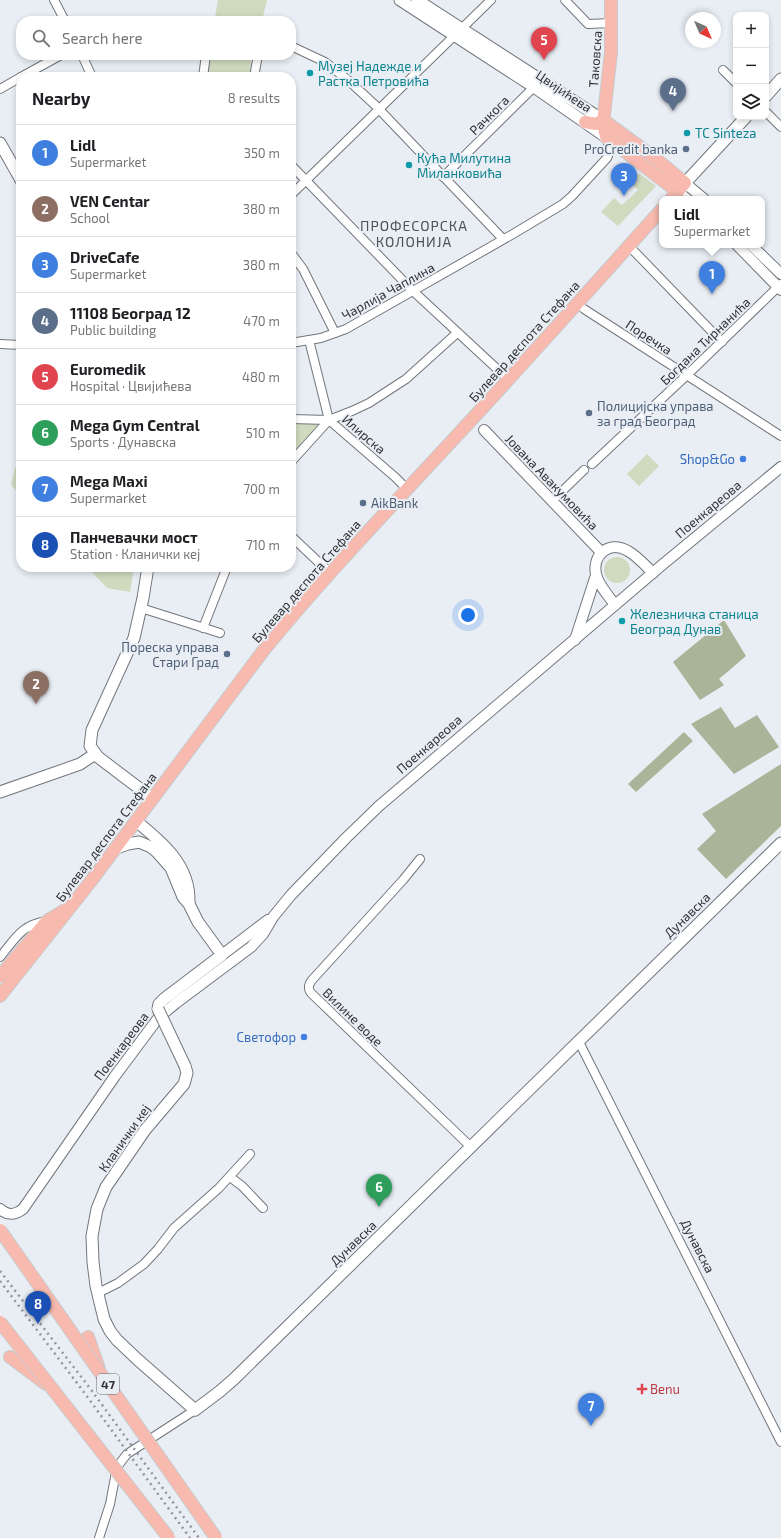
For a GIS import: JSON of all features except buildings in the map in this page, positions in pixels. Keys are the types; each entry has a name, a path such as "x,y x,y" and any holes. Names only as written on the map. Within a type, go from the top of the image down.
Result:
{"main road":[{"name":"Цвијићева","path":"400,0 458,32 603,120 651,155 680,193"},
{"name":"Цвијићева","path":"417,0 458,32 606,137 680,193"},
{"name":"Таковска","path":"606,137 603,128 603,120 609,73 611,0"},
{"path":"769,93 781,79"},
{"path":"585,122 596,124 603,120"},
{"path":"680,193 743,120"},
{"path":"0,143 16,171"},
{"name":"Булевар деспота Стефана","path":"0,996 70,908 263,651 330,572 659,212"},
{"path":"147,572 134,638 92,730 90,745 95,754 152,798"},
{"path":"0,792 80,764 95,754"},
{"path":"136,821 159,840 176,859 185,876 189,904"},
{"path":"114,849 134,842 139,842 151,847 170,868 198,922 222,956"},
{"name":"Дунавска","path":"195,1410 234,1379 781,843"},
{"path":"0,976 47,921 70,908"},
{"name":"Поенкареова","path":"158,1009 159,1004 164,999 222,956"},
{"name":"Кланички кеј","path":"158,1009 187,1073 184,1084 145,1130 100,1199 94,1218 92,1236 93,1262 98,1293 106,1325 117,1340 171,1391 195,1410"},
{"name":"47","path":"0,1230 216,1538"},
{"path":"0,1322 169,1538"},
{"path":"88,1337 101,1374"},
{"path":"10,1357 54,1391"}],"street":[{"path":"54,0 62,16"},
{"path":"296,190 491,0"},
{"path":"565,0 588,24 611,23"},
{"path":"296,48 337,70 444,176 503,239"},
{"path":"30,72 52,60"},
{"path":"84,60 90,72"},
{"path":"203,72 205,60"},
{"path":"255,72 257,60"},
{"path":"723,70 733,79"},
{"path":"0,89 16,80"},
{"name":"Рачкога","path":"444,176 534,87"},
{"path":"769,115 781,127"},
{"name":"Чарлија Чаплина","path":"296,342 335,333 413,291 563,204 606,158 610,151 606,137"},
{"path":"296,170 413,291 508,379"},
{"name":"Цвијићева","path":"680,193 692,196"},
{"path":"629,246 722,342"},
{"path":"740,248 780,287"},
{"path":"754,248 781,274"},
{"path":"296,259 303,269 335,333"},
{"name":"Богдана Тирнанића","path":"592,464 780,287"},
{"name":"Поречка","path":"584,309 685,377 781,436"},
{"path":"296,419 329,420 370,402 406,379 457,333"},
{"name":"Илирска","path":"309,340 329,420 407,489"},
{"path":"0,344 16,345"},
{"path":"296,456 329,420"},
{"name":"Јована Авакумовића","path":"484,430 601,552"},
{"name":"Поенкареова","path":"222,956 273,916 346,838 379,806 653,573 781,467"},
{"path":"552,500 584,470"},
{"path":"296,541 330,572"},
{"path":"575,640 596,575 595,564 601,552 610,547 622,548 640,560 653,573"},
{"path":"203,628 225,572"},
{"path":"596,575 603,588 616,605"},
{"path":"141,608 220,634"},
{"name":"Вилине воде","path":"420,859 398,886 312,980 309,984 309,989 311,993 471,1148"},
{"name":"Поенкареова","path":"0,1209 5,1213 16,1214 23,1209 114,1076 159,1018 176,1003 251,947 263,934 273,916"},
{"path":"0,957 27,926 47,921"},
{"name":"Дунавска","path":"579,1042 781,1442"},
{"path":"98,1293 118,1283 144,1264 174,1228 230,1177 250,1154"},
{"path":"230,1177 242,1186 264,1208"},
{"path":"99,1538 110,1504 117,1467 127,1454 195,1410"}],"green space":[{"path":"218,0 267,0 263,16 215,16"},
{"path":"210,60 251,60 250,72 208,72"},
{"path":"639,173 656,186 618,226 601,212 614,198 622,205 638,190 630,182"},
{"path":"296,423 320,423 296,451"},
{"path":"647,454 659,466 639,486 627,474"},
{"path":"16,467 16,491 11,485"},
{"path":"617,557 626,561 630,570 626,579 617,583 608,579 604,570 608,561"},
{"path":"92,572 133,572 130,592 107,588"},
{"path":"724,620 746,656 719,679 724,685 700,700 673,662"},
{"path":"721,707 735,728 757,715 779,747 734,774 691,724"},
{"path":"684,732 693,741 636,792 628,784"},
{"path":"781,764 781,826 726,879 697,849 716,831 702,814"}],"railway":[{"path":"0,1271 92,1391 199,1538"},
{"path":"0,1281 86,1395 190,1538"}],"place":[{"name":"Euromedik","path":"544,60"},
{"name":"Музеј Надежде и Растка Петровића","path":"310,73"},
{"name":"11108 Београд 12","path":"673,111"},
{"name":"TC Sinteza","path":"687,133"},
{"name":"ProCredit banka","path":"686,149"},
{"name":"Кућа Милутина Миланковића","path":"409,165"},
{"name":"DriveCafe","path":"624,196"},
{"name":"Lidl","path":"712,294"},
{"name":"Полицијска управа за град Београд","path":"589,413"},
{"name":"Shop&Go","path":"743,459"},
{"name":"AikBank","path":"363,503"},
{"name":"Железничка станица Београд Дунав","path":"622,621"},
{"name":"Пореска управа Стари Град","path":"227,654"},
{"name":"VEN Centar","path":"36,704"},
{"name":"Светофор","path":"304,1037"},
{"name":"Mega Gym Central","path":"379,1207"},
{"name":"Панчевачки мост","path":"38,1324"},
{"name":"Benu","path":"642,1389"},
{"name":"Mega Maxi","path":"591,1426"}],"district":[{"name":"ПРОФЕСОРСКА КОЛОНИЈА","path":"414,234"}]}
